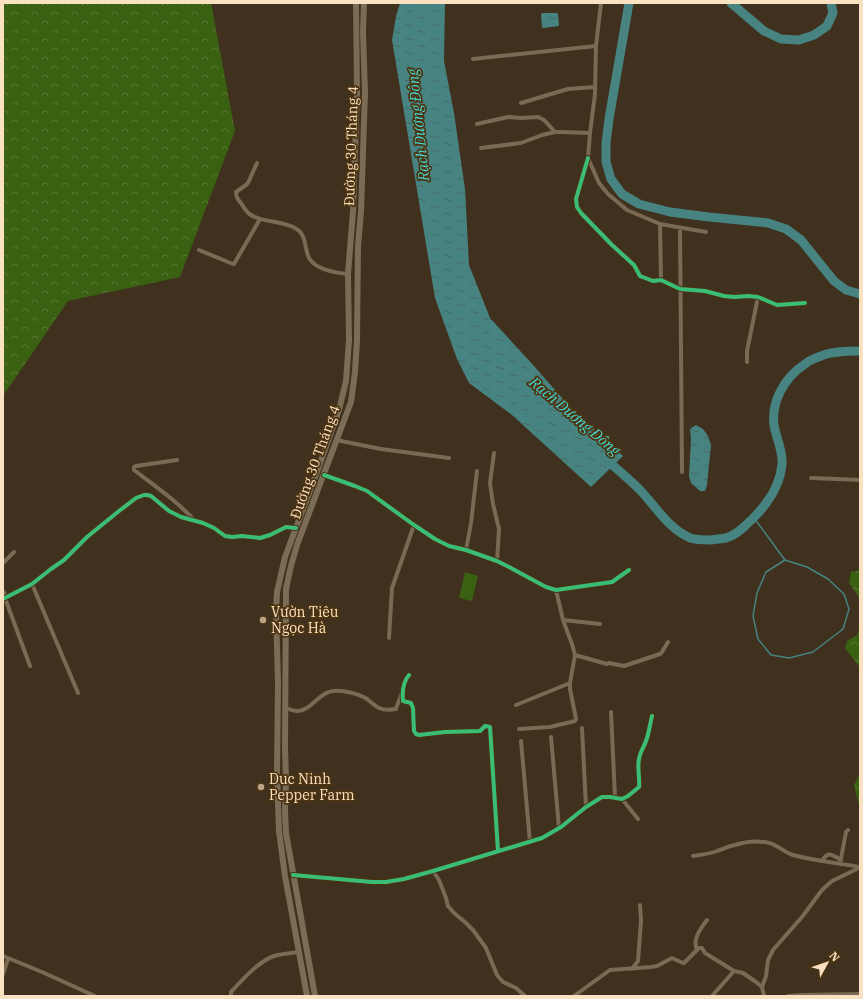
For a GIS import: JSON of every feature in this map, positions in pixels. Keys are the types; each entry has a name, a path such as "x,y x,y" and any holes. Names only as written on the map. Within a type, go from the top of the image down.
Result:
{"main road":[{"name":"Đường 30 Tháng 4","path":"307,996 285,876 279,831 277,775 278,682 276,612 277,592 285,557 317,472 346,381 349,340 348,274 357,92 356,3"},
{"name":"Đường 30 Tháng 4","path":"315,996 286,833 286,589 297,545 350,402 355,372 357,340 357,258 361,212 365,92 363,32 364,3"},
{"path":"357,92 365,92"},
{"path":"352,211 361,212"},
{"path":"349,340 357,340"},
{"path":"317,472 324,474"},
{"path":"276,612 286,612"},
{"path":"278,682 285,683"},
{"path":"285,876 293,875"}],"street":[{"path":"601,3 596,46 595,94 588,158 576,199 577,207 581,213 612,245 634,264 640,276 653,281 661,280 680,289 705,291 724,296 758,297 777,305 805,303"},
{"path":"473,59 596,46"},
{"path":"520,103 568,89 595,87"},
{"path":"478,124 508,117 538,117 544,120 555,132"},
{"path":"481,148 521,143 555,132 590,133"},
{"path":"588,158 599,182 608,194 627,210 660,224 706,232"},
{"path":"257,163 248,183 236,192 237,199 247,212 260,219 278,222 296,228 304,237 309,257 313,262 328,270 348,274"},
{"path":"199,250 234,264 260,219"},
{"path":"660,224 661,280"},
{"path":"680,228 682,472"},
{"path":"747,362 747,351 758,297"},
{"path":"336,440 381,449 449,458"},
{"path":"494,453 490,483 499,529 497,561"},
{"path":"177,460 136,466 134,467 134,470 188,513 195,521"},
{"path":"466,550 472,523 477,471"},
{"path":"324,474 367,491 414,525 449,546 466,550 509,566 546,587 556,590 612,582 629,570"},
{"path":"811,478 860,480"},
{"path":"5,598 32,584 64,560 88,537 119,511 140,496 151,496 169,512 214,528 225,536 260,538 286,527 296,528"},
{"path":"389,638 392,588 414,525"},
{"path":"3,563 14,552"},
{"path":"32,584 78,693"},
{"path":"519,729 550,727 575,721 576,719 570,690 575,655 563,620 556,590"},
{"path":"3,591 30,666"},
{"path":"563,620 600,624"},
{"path":"575,655 607,664 609,663 622,666 660,654 668,642"},
{"path":"285,708 297,711 301,710 325,693 340,691 366,698 380,708 394,710 396,709 406,679 409,675"},
{"path":"516,705 570,683"},
{"path":"402,694 403,701 411,703 413,708 414,731 416,734 480,731 485,726 490,727 498,852"},
{"path":"611,712 615,797"},
{"path":"293,875 386,882 433,871 542,838 559,828 586,807 602,797 622,798 628,796 639,788 639,760 641,751 646,742 652,716"},
{"path":"582,728 586,807"},
{"path":"551,737 559,828"},
{"path":"521,741 530,842"},
{"path":"622,798 638,819"},
{"path":"840,862 846,832 848,830"},
{"path":"693,856 718,851 735,844 767,842 775,844 791,855 822,861 840,862 860,867"},
{"path":"822,861 827,854 831,855 840,862"},
{"path":"760,996 764,994 762,987 766,976 770,955 778,944 802,917 822,890 832,881 860,867"},
{"path":"433,871 439,880 448,906 454,914 473,930 486,948 497,975 503,982 516,988 525,996"},
{"path":"632,969 638,961 641,921 640,905"},
{"path":"697,950 695,945 698,933 707,920"},
{"path":"574,996 610,970 657,966 672,958 684,963 688,961 699,948 702,948 705,953 734,971 743,973 762,987"},
{"path":"231,996 231,992 246,976 266,959 299,952"},
{"path":"3,956 95,996"},
{"path":"3,974 8,959"},
{"path":"712,996 734,971"},
{"path":"788,996 860,994"}],"green space":[{"path":"3,3 211,3 235,131 180,277 68,301 3,396"},
{"path":"860,570 860,599 849,583 851,572"},
{"path":"465,572 478,576 472,601 459,598"},
{"path":"860,627 860,666 845,648 847,641 857,635"},
{"path":"860,773 860,805 854,785"}],"water":[{"path":"400,3 445,3 444,61 454,113 465,189 469,265 490,318 569,406 623,456 591,487 512,415 469,383 457,359 435,298 392,40"},
{"path":"542,13 557,13 559,26 543,28"},
{"path":"696,425 703,429 708,436 711,445 707,485 705,491 700,491 691,483 689,476 691,439 690,429"}],"waterway":[{"name":"Rạch Dương Đông","path":"629,3 606,143 606,162 611,179 622,194 639,204 670,212 768,223 786,229 801,240 834,281 846,290 860,294"},
{"name":"Rạch Dương Đông","path":"731,3 764,31 781,39 799,40 814,35 827,26 833,13 831,3"},
{"name":"Rạch Dương Đông","path":"604,458 636,486 663,517 682,534 690,538 700,540 729,537 742,529 765,505 770,498 781,473 782,459 774,425 775,407 781,390 798,369 813,359 835,352 860,351"},
{"path":"754,518 785,560 807,567 828,579 844,594 849,609 843,629 813,652 789,658 771,655 758,639 753,616 757,593 766,572 785,560"}],"cycle path":[{"path":"588,158 576,199 577,207 612,245 634,265 640,276 653,281 661,280 680,289 705,291 724,296 758,297 777,305 805,303"},
{"path":"324,475 367,491 435,539 449,546 466,550 497,561 546,587 556,590 612,582 629,570"},
{"path":"3,599 32,584 64,560 87,537 119,511 136,498 144,495 151,496 169,511 181,517 203,523 214,528 225,536 260,538 286,527 296,528"},
{"path":"409,675 403,687 403,701 411,703 413,708 414,731 416,734 480,731 485,726 490,727 498,851"},
{"path":"293,875 386,882 433,871 542,838 561,827 586,807 602,797 622,799 639,787 639,759 647,738 652,716"}],"place":[{"name":"Vườn Tiêu Ngọc Hà","path":"263,620"},
{"name":"Duc Ninh Pepper Farm","path":"261,787"}]}
